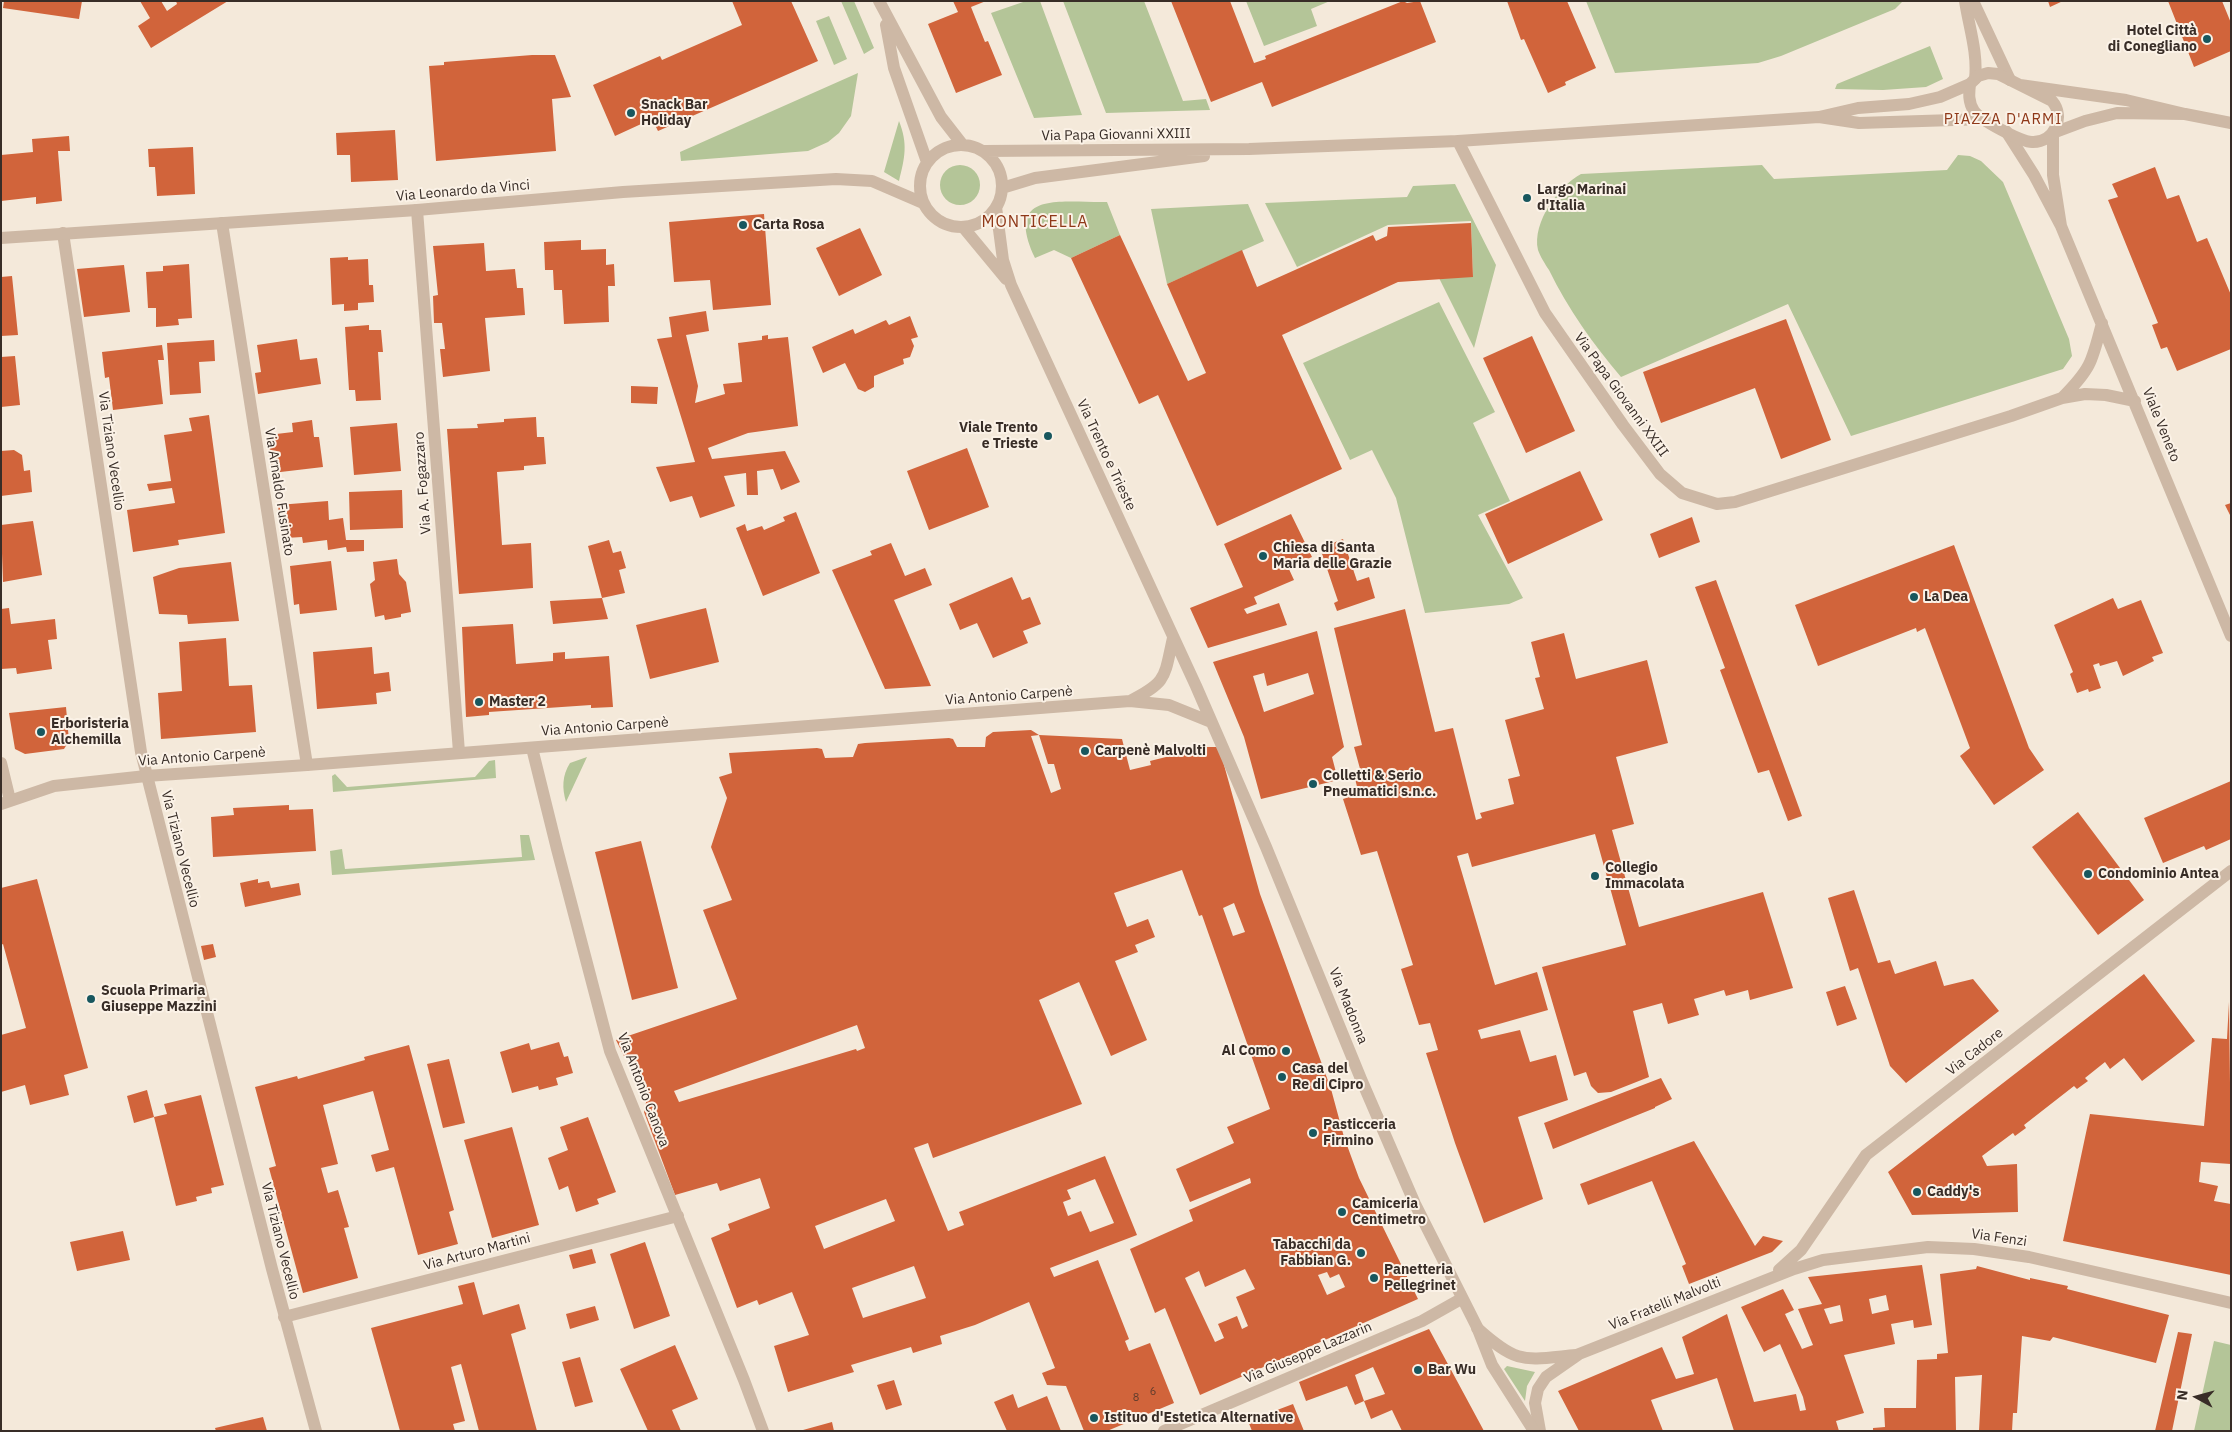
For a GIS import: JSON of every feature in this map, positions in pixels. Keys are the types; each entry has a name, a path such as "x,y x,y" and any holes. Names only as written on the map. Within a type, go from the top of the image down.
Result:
{"street":[{"path":"879,1 941,117 962,144 984,152 994,161 1000,174 1002,188"},
{"path":"1965,1 1976,68 1972,82 1970,103 1973,110 1985,119 2022,140 2032,142 2043,140 2053,133 2085,121 2116,114 2185,114"},
{"path":"1972,1 2015,82 2126,100 2231,123"},
{"path":"885,15 894,68 927,162"},
{"name":"Via Papa Giovanni XXIII","path":"984,152 1249,149 1458,141 1819,117 1858,108 1909,104 1940,97 1972,82 1978,76 1988,73 1998,74 2015,82"},
{"name":"Viale Veneto","path":"2015,82 2052,102 2058,108 2059,122 2053,133 2053,174 2062,226"},
{"name":"Via Papa Giovanni XXIII","path":"1819,117 1859,123 1985,119"},
{"name":"Viale Veneto","path":"2006,131 2034,175 2062,226 2231,636"},
{"name":"Via Papa Giovanni XXIII","path":"1458,141 1545,313 1623,426 1660,474 1682,493 1717,504 1735,502 2011,416 2062,398 2085,394 2106,395 2135,401"},
{"path":"962,144 943,149 927,162 920,181 923,203 930,213 940,221 951,226 963,227 981,221 989,216 996,207"},
{"name":"Via Papa Giovanni XXIII","path":"1002,188 1035,178 1249,149"},
{"name":"Via Leonardo da Vinci","path":"1,238 417,210 623,192 836,179 872,180 923,203"},
{"name":"Via Trento e Trieste","path":"1002,188 996,207 1003,260 1011,285 1211,722"},
{"name":"Via A. Fogazzaro","path":"417,210 459,752"},
{"name":"Via Arnaldo Fusinato","path":"222,223 307,765"},
{"name":"Via Trento e Trieste","path":"963,227 1011,285"},
{"name":"Via Tiziano Vecellio","path":"63,233 146,776 284,1317 316,1431"},
{"name":"Via Papa Giovanni XXIII","path":"2062,398 2083,376 2092,361 2102,323"},
{"path":"1130,701 1155,688 1164,677 1173,638"},
{"name":"Via Antonio Carpenè","path":"5,802 54,786 146,776 1130,701 1169,705 1211,722"},
{"name":"Via Madonna","path":"1211,722 1270,856 1361,1079 1415,1204 1476,1328 1492,1365 1534,1431"},
{"name":"Via Antonio Canova","path":"532,748 610,1051 763,1431"},
{"path":"1,763 5,802"},
{"name":"Via Cadore","path":"1763,1281 1787,1264 1802,1250 1866,1156 2231,871"},
{"name":"Via Arturo Martini","path":"284,1317 678,1216"},
{"name":"Via Fenzi","path":"1763,1281 1823,1260 1937,1247 1974,1249 2029,1257 2231,1303"},
{"name":"Via Fratelli Malvolti","path":"1540,1431 1535,1403 1538,1389 1546,1377 1579,1354 1763,1281"},
{"name":"Via Giuseppe Lazzarin","path":"1164,1431 1422,1321 1461,1298"},
{"name":"Via Fratelli Malvolti","path":"1476,1328 1510,1355 1522,1358 1579,1354"}],"green space":[{"path":"841,1 854,1 874,48 864,54"},
{"path":"1026,1 1040,1 1082,115 1034,118 991,13"},
{"path":"1063,1 1144,1 1183,101 1206,99 1210,110 1106,113"},
{"path":"1246,1 1330,1 1311,9 1317,26 1264,46"},
{"path":"1586,1 1903,1 1895,9 1781,56 1758,63 1615,73"},
{"path":"829,16 847,59 834,65 816,21"},
{"path":"1930,46 1943,79 1926,87 1883,90 1835,89 1837,84"},
{"path":"858,73 851,116 839,133 828,142 808,151 681,161 680,152"},
{"path":"899,121 904,137 905,151 899,181 884,172"},
{"path":"1958,155 1970,156 1981,161 2003,182 2069,339 2072,356 2063,369 1851,436 1788,304 1621,377 1591,339 1564,299 1538,250 1539,228 1549,206 1564,187 1581,174 1762,165 1774,179 1947,170"},
{"path":"964,165 971,168 977,174 980,185 979,193 971,202 964,205 956,205 949,202 941,193 940,181 943,174 952,166"},
{"path":"1455,184 1496,265 1474,348 1439,278 1473,276 1471,221 1388,225 1297,267 1265,203 1407,197 1413,186"},
{"path":"1056,202 1107,202 1120,235 1071,258 1054,250 1035,258 1027,236 1026,221 1032,211 1042,205"},
{"path":"1248,204 1264,241 1167,284 1151,209"},
{"path":"1439,302 1495,412 1473,423 1510,501 1478,515 1523,598 1509,604 1425,613 1396,498 1372,450 1350,460 1303,363"},
{"path":"587,757 566,802 564,782 567,768 570,763"},
{"path":"495,760 496,778 333,792 332,776 335,774 347,787 475,777 489,761"},
{"path":"520,835 529,835 535,860 332,875 330,851 342,849 345,869 522,857"},
{"path":"2214,1341 2231,1345 2231,1431 2194,1431"},
{"path":"1507,1366 1535,1372 1527,1386 1525,1401 1504,1369"}],"building":[{"path":"4,1 82,1 79,19 3,8"},
{"path":"140,1 161,1 167,11 177,4 176,1 228,1 151,48 138,26 150,18"},
{"path":"732,1 791,1 818,61 658,131 652,119 615,136 593,85 660,56 662,60 742,25"},
{"path":"953,1 986,1 971,7 985,42 988,41 1002,75 956,93 928,24 958,12"},
{"path":"1171,1 1230,1 1254,63 1266,59 1265,56 1403,1 1407,3 1420,1 1436,42 1272,107 1262,82 1211,102"},
{"path":"1507,1 1567,1 1596,68 1565,82 1566,85 1548,93 1524,39 1521,40"},
{"path":"2048,1 2063,1 2050,7"},
{"name":"Hotel Città di Conegliano","path":"2168,1 2222,1 2231,23 2231,51 2194,67"},
{"path":"555,55 571,97 552,99 556,151 436,161 429,66 444,65 444,62"},
{"path":"395,130 398,180 351,182 350,155 337,155 336,133"},
{"path":"69,136 70,151 58,151 62,201 36,204 36,197 1,201 1,155 33,152 32,139"},
{"path":"193,147 195,194 157,196 155,167 149,167 148,149"},
{"path":"2155,167 2167,199 2179,195 2197,242 2207,238 2231,295 2231,349 2177,371 2167,347 2161,349 2152,325 2158,323 2108,200 2118,197 2112,184"},
{"path":"764,214 771,305 713,310 710,280 674,282 669,222"},
{"path":"1471,223 1473,277 1398,282 1282,335 1342,469 1217,526 1158,395 1139,404 1071,258 1120,235 1188,381 1206,373 1167,284 1242,250 1257,287 1373,235 1376,241 1387,236 1388,227"},
{"path":"860,228 882,275 839,296 816,248"},
{"path":"581,240 581,250 606,249 606,265 614,264 615,286 608,286 609,322 564,324 562,290 554,290 553,270 545,270 544,242"},
{"path":"484,243 486,271 515,269 517,288 523,288 525,315 485,318 490,371 443,377 440,349 445,349 442,323 434,323 433,296 438,295 433,246"},
{"path":"348,257 348,260 368,259 369,285 373,285 374,302 358,303 358,310 344,311 344,304 332,305 330,258"},
{"path":"189,264 192,318 178,319 179,325 156,327 156,308 148,308 146,272 163,271 163,266"},
{"path":"124,265 130,312 84,317 77,269"},
{"path":"12,276 18,335 1,336 1,277"},
{"path":"706,311 709,331 686,335 698,386 695,403 725,394 723,384 742,382 738,343 762,340 762,336 768,335 768,339 788,337 798,426 748,433 708,448 712,459 785,451 800,482 781,490 773,469 757,471 758,495 747,495 746,473 724,476 735,506 700,518 692,496 670,502 656,467 695,462 657,339 672,337 669,317"},
{"path":"910,316 918,337 911,339 914,346 910,357 903,359 904,364 874,376 874,387 865,392 858,389 845,363 823,373 812,347 853,329 855,334 886,320 889,325"},
{"path":"1786,319 1831,440 1781,459 1755,388 1661,423 1643,372"},
{"path":"369,325 369,330 381,330 383,352 378,352 381,400 356,401 355,390 349,390 345,327"},
{"path":"1532,336 1575,431 1526,453 1483,358"},
{"path":"297,339 300,360 317,358 321,384 258,394 255,373 261,372 257,345"},
{"path":"214,340 215,361 199,362 201,393 170,395 167,343"},
{"path":"162,345 164,360 158,360 163,404 113,410 109,377 105,378 102,352"},
{"path":"15,356 20,405 1,407 1,357"},
{"path":"631,386 658,387 657,404 631,403"},
{"path":"209,415 225,533 178,540 179,545 133,552 127,510 175,503 172,488 149,491 147,484 171,481 164,435 192,431 189,418"},
{"path":"536,417 537,437 544,437 546,464 524,466 524,470 497,472 502,545 531,543 533,588 459,594 447,429 478,428 477,424 504,422 504,419"},
{"path":"312,420 314,437 319,437 323,467 272,473 268,435 293,432 292,423"},
{"path":"397,423 401,471 354,475 350,427"},
{"path":"967,448 989,507 929,530 907,471"},
{"path":"14,450 22,455 24,471 30,470 32,492 1,496 1,451"},
{"path":"1580,471 1603,520 1508,564 1485,514"},
{"path":"402,490 403,528 350,530 349,492"},
{"path":"328,501 329,520 343,518 346,540 364,540 364,551 347,552 346,547 328,550 327,540 303,543 302,537 286,538 285,524 280,524 278,505"},
{"path":"2231,503 2231,517 2225,505"},
{"path":"796,512 820,573 763,596 736,528 745,524 747,531 762,526 764,530 785,521 783,517"},
{"path":"1291,514 1312,557 1288,567 1294,580 1254,597 1257,604 1244,609 1247,614 1279,603 1287,625 1208,648 1190,608 1243,587 1224,544"},
{"path":"1692,517 1700,542 1659,558 1650,534"},
{"path":"33,521 42,575 3,582 1,525"},
{"path":"1343,539 1357,581 1369,577 1375,598 1337,611 1334,603 1338,601 1320,548"},
{"path":"609,540 613,553 621,551 626,568 619,570 625,593 602,598 588,546"},
{"path":"891,543 905,576 925,568 932,585 894,600 931,686 885,689 832,570 872,555 870,551"},
{"path":"1954,545 2029,748 2044,770 1994,805 1960,756 1970,748 1925,628 1917,632 1916,628 1818,666 1795,605"},
{"path":"397,559 399,574 406,582 411,612 401,614 401,617 385,620 384,615 375,617 370,584 375,580 373,562"},
{"path":"331,561 337,610 300,614 299,604 294,605 290,566"},
{"path":"231,562 239,621 188,624 187,615 159,614 153,577 179,568"},
{"path":"1012,577 1022,600 1030,597 1041,624 1023,631 1028,643 993,658 977,623 960,630 949,604"},
{"path":"1716,580 1802,816 1788,821 1769,770 1758,773 1720,670 1725,668 1695,587"},
{"path":"602,598 608,619 553,624 550,601"},
{"path":"2113,598 2118,609 2141,600 2163,653 2152,657 2154,661 2123,676 2117,661 2100,666 2099,663 2093,665 2101,688 2089,692 2088,689 2077,693 2070,674 2073,672 2054,625"},
{"path":"9,608 11,624 55,619 57,639 48,640 52,669 17,674 16,668 1,669 1,609"},
{"path":"706,608 719,662 650,679 636,625"},
{"path":"1405,609 1435,732 1453,728 1476,820 1482,818 1480,813 1514,804 1508,779 1520,776 1505,720 1544,709 1535,678 1540,677 1531,642 1564,633 1576,679 1647,660 1668,743 1616,757 1634,824 1612,830 1639,927 1763,892 1793,988 1750,1000 1748,990 1726,996 1724,990 1694,999 1699,1015 1668,1024 1662,1003 1633,1011 1649,1077 1611,1092 1598,1093 1591,1086 1586,1072 1574,1076 1542,967 1626,945 1595,834 1472,867 1468,853 1457,856 1495,985 1537,972 1548,1010 1478,1030 1481,1039 1520,1030 1530,1062 1556,1055 1568,1100 1518,1117 1543,1199 1484,1223 1455,1143 1426,1053 1438,1050 1430,1023 1419,1025 1401,969 1413,965 1377,851 1361,855 1343,799 1359,794 1355,779 1362,776 1354,747 1362,745 1334,628"},
{"path":"513,624 516,664 553,661 553,653 565,652 565,659 609,656 613,707 591,708 591,705 489,712 489,715 466,717 462,627"},
{"path":"1317,631 1344,747 1332,757 1338,780 1261,799 1244,737 1213,662","holes":["1264,673 1267,686 1308,673 1314,694 1264,712 1253,676"]},
{"path":"226,638 229,686 252,685 256,732 161,739 158,693 182,691 179,642"},
{"path":"372,647 374,674 389,672 391,691 376,693 377,704 317,709 313,652"},
{"path":"66,707 69,741 64,749 25,754 15,749 9,713"},
{"path":"1031,730 1039,735 1122,739 1130,770 1151,765 1150,761 1206,747 1219,747 1260,894 1331,1089 1344,1137 1359,1178 1418,1299 1200,1395 1165,1308 1155,1313 1130,1249 1193,1221 1189,1210 1251,1183 1250,1178 1190,1202 1176,1169 1234,1143 1227,1127 1270,1109 1202,915 1199,916 1182,870 1114,893 1127,927 1148,919 1155,937 1135,945 1138,952 1115,961 1147,1040 1111,1056 1079,982 1039,1000 1082,1104 933,1158 928,1143 914,1148 948,1231 964,1225 959,1212 1105,1156 1137,1235 1050,1268 1054,1277 1098,1260 1129,1339 1125,1341 1129,1351 1150,1343 1174,1403 1107,1431 1084,1431 1066,1386 1047,1385 1042,1373 1055,1368 1029,1302 975,1325 940,1336 942,1344 913,1353 911,1347 851,1365 854,1372 788,1392 774,1346 809,1335 792,1292 759,1305 757,1300 737,1308 711,1238 730,1230 728,1224 770,1208 760,1178 720,1191 717,1183 675,1195 644,1112 648,1093 634,1062 624,1056 616,1040 737,999 703,910 732,900 711,847 727,798 719,777 732,773 729,753 817,748 822,749 825,758 853,757 858,744 949,738 953,739 957,747 985,747 986,737 993,732","holes":["1039,735 1048,764 1054,764 1061,789 1051,793 1031,736","1234,903 1245,932 1233,936 1223,908","857,1025 865,1048 857,1051 856,1049 679,1102 674,1091","1095,1179 1114,1223 1090,1232 1081,1211 1068,1216 1063,1202 1071,1199 1067,1190","886,1199 895,1221 824,1249 815,1226","914,1266 926,1298 863,1318 852,1288","1245,1269 1255,1289 1236,1297 1248,1326 1242,1329 1237,1316 1218,1324 1224,1338 1215,1342 1185,1278 1199,1271 1205,1287","1327,1272 1330,1278 1339,1274 1345,1287 1327,1295 1318,1275"]},
{"path":"2231,781 2231,839 2206,850 2204,846 2163,863 2144,818"},
{"path":"289,805 289,810 313,809 316,851 213,857 211,817 234,815 233,808"},
{"name":"Condominio Antea","path":"2078,812 2144,900 2098,935 2032,847"},
{"path":"641,841 678,988 632,1000 595,852"},
{"path":"37,879 88,1068 64,1075 69,1095 30,1105 25,1085 1,1092 1,1035 26,1028 3,944 1,945 1,888"},
{"path":"258,879 258,883 269,881 271,888 299,883 301,895 245,907 240,883"},
{"path":"1854,890 1878,963 1890,960 1895,974 1936,961 1944,986 1973,979 1999,1011 1906,1083 1890,1066 1858,968 1850,971 1828,898"},
{"path":"213,944 216,957 204,960 201,946"},
{"path":"2144,974 2195,1041 2142,1081 2124,1058 2110,1069 2105,1062 2085,1078 2088,1081 2077,1089 2074,1086 2024,1125 2026,1128 2015,1136 2013,1133 1982,1156 1987,1166 2017,1164 2018,1212 1912,1215 1888,1172"},
{"path":"1845,986 1857,1019 1837,1026 1826,992"},
{"path":"2229,1002 2231,1164 2201,1162 2199,1182 2218,1186 2214,1201 2231,1204 2231,1275 2063,1241 2090,1114 2204,1126 2212,1038 2227,1039"},
{"path":"559,1042 564,1057 568,1056 573,1073 556,1078 558,1085 539,1090 538,1086 512,1093 500,1052 529,1043 531,1050"},
{"path":"409,1045 454,1210 449,1212 458,1244 418,1255 394,1167 376,1172 371,1155 389,1150 373,1091 323,1105 338,1164 321,1168 328,1193 338,1190 349,1227 344,1228 358,1278 303,1293 269,1168 276,1166 255,1087 297,1076 298,1079 365,1060 364,1057"},
{"path":"449,1059 465,1123 443,1128 427,1064"},
{"path":"1661,1078 1672,1099 1655,1108 1553,1149 1544,1123"},
{"path":"147,1090 154,1117 134,1123 127,1096"},
{"path":"201,1095 224,1185 211,1188 212,1193 196,1197 197,1201 176,1206 154,1117 167,1114 164,1104"},
{"path":"588,1117 616,1192 597,1199 599,1204 576,1212 568,1186 559,1190 548,1158 568,1150 560,1127"},
{"path":"512,1127 539,1225 492,1238 464,1140"},
{"path":"1694,1141 1755,1246 1763,1236 1783,1241 1772,1252 1689,1284 1682,1266 1686,1264 1652,1181 1588,1205 1580,1184"},
{"path":"123,1231 130,1260 77,1271 70,1242"},
{"path":"645,1242 670,1316 634,1329 610,1254"},
{"path":"592,1249 596,1263 573,1269 569,1255"},
{"path":"1922,1265 1932,1325 1914,1328 1913,1320 1891,1324 1895,1344 1844,1355 1864,1413 1836,1421 1839,1431 1734,1431 1717,1378 1651,1400 1663,1431 1579,1431 1558,1391 1662,1347 1676,1379 1694,1374 1682,1337 1727,1314 1754,1402 1796,1394 1800,1411 1806,1410 1803,1397 1780,1344 1764,1352 1741,1307 1783,1289 1794,1310 1785,1314 1802,1349 1813,1345 1798,1309 1822,1304 1808,1277","holes":["1886,1295 1889,1310 1872,1314 1869,1299","1840,1305 1843,1321 1830,1324 1824,1309"]},
{"path":"1977,1266 2030,1280 2030,1278 2068,1286 2067,1289 2169,1315 2156,1363 2053,1337 2050,1341 2022,1336 2017,1413 2013,1413 2012,1431 1979,1431 1982,1375 1955,1377 1956,1431 1873,1431 1873,1428 1885,1427 1884,1408 1916,1408 1917,1360 1937,1359 1937,1354 1948,1353 1940,1274 1976,1269"},
{"path":"474,1282 483,1315 519,1304 526,1329 511,1334 537,1431 479,1431 461,1364 451,1367 465,1421 453,1424 455,1431 400,1431 371,1328 463,1304 458,1286"},
{"path":"595,1306 599,1320 570,1329 566,1314"},
{"path":"1429,1329 1484,1431 1402,1431 1392,1410 1371,1419 1364,1401 1355,1405 1347,1386 1306,1401 1299,1382","holes":["1373,1367 1385,1394 1364,1401 1355,1375"]},
{"path":"2178,1332 2192,1334 2172,1431 2155,1431"},
{"path":"675,1345 698,1399 672,1410 681,1431 648,1431 620,1369"},
{"path":"580,1357 593,1402 575,1407 562,1362"},
{"path":"894,1380 902,1405 886,1410 877,1385"},
{"path":"1013,1394 1018,1408 1047,1396 1061,1431 1007,1431 994,1402"},
{"path":"1293,1404 1304,1431 1252,1431 1248,1421"},
{"path":"263,1417 267,1431 216,1431 215,1428"},
{"path":"832,1422 834,1431 803,1431 803,1430"}],"place":[{"name":"Hotel Città di Conegliano","path":"2207,39"},
{"name":"Snack Bar Holiday","path":"631,113"},
{"name":"Largo Marinai d'Italia","path":"1527,198"},
{"name":"Carta Rosa","path":"743,225"},
{"name":"Viale Trento e Trieste","path":"1048,436"},
{"name":"Chiesa di Santa Maria delle Grazie","path":"1263,556"},
{"name":"La Dea","path":"1914,597"},
{"name":"Master 2","path":"479,702"},
{"name":"Erboristeria Alchemilla","path":"41,732"},
{"name":"Carpenè Malvolti","path":"1085,751"},
{"name":"Colletti & Serio Pneumatici s.n.c.","path":"1313,784"},
{"name":"Condominio Antea","path":"2088,874"},
{"name":"Collegio Immacolata","path":"1595,876"},
{"name":"Scuola Primaria Giuseppe Mazzini","path":"91,999"},
{"name":"Al Como","path":"1286,1051"},
{"name":"Casa del Re di Cipro","path":"1282,1077"},
{"name":"Pasticceria Firmino","path":"1313,1133"},
{"name":"Caddy's","path":"1917,1192"},
{"name":"Camiceria Centimetro","path":"1342,1212"},
{"name":"Tabacchi da Fabbian G.","path":"1361,1253"},
{"name":"Panetteria Pellegrinet","path":"1374,1278"},
{"name":"Bar Wu","path":"1418,1370"},
{"name":"Istituo d'Estetica Alternative","path":"1094,1418"}],"district":[{"name":"PIAZZA D'ARMI","path":"2003,120"},
{"name":"MONTICELLA","path":"1035,222"}]}
